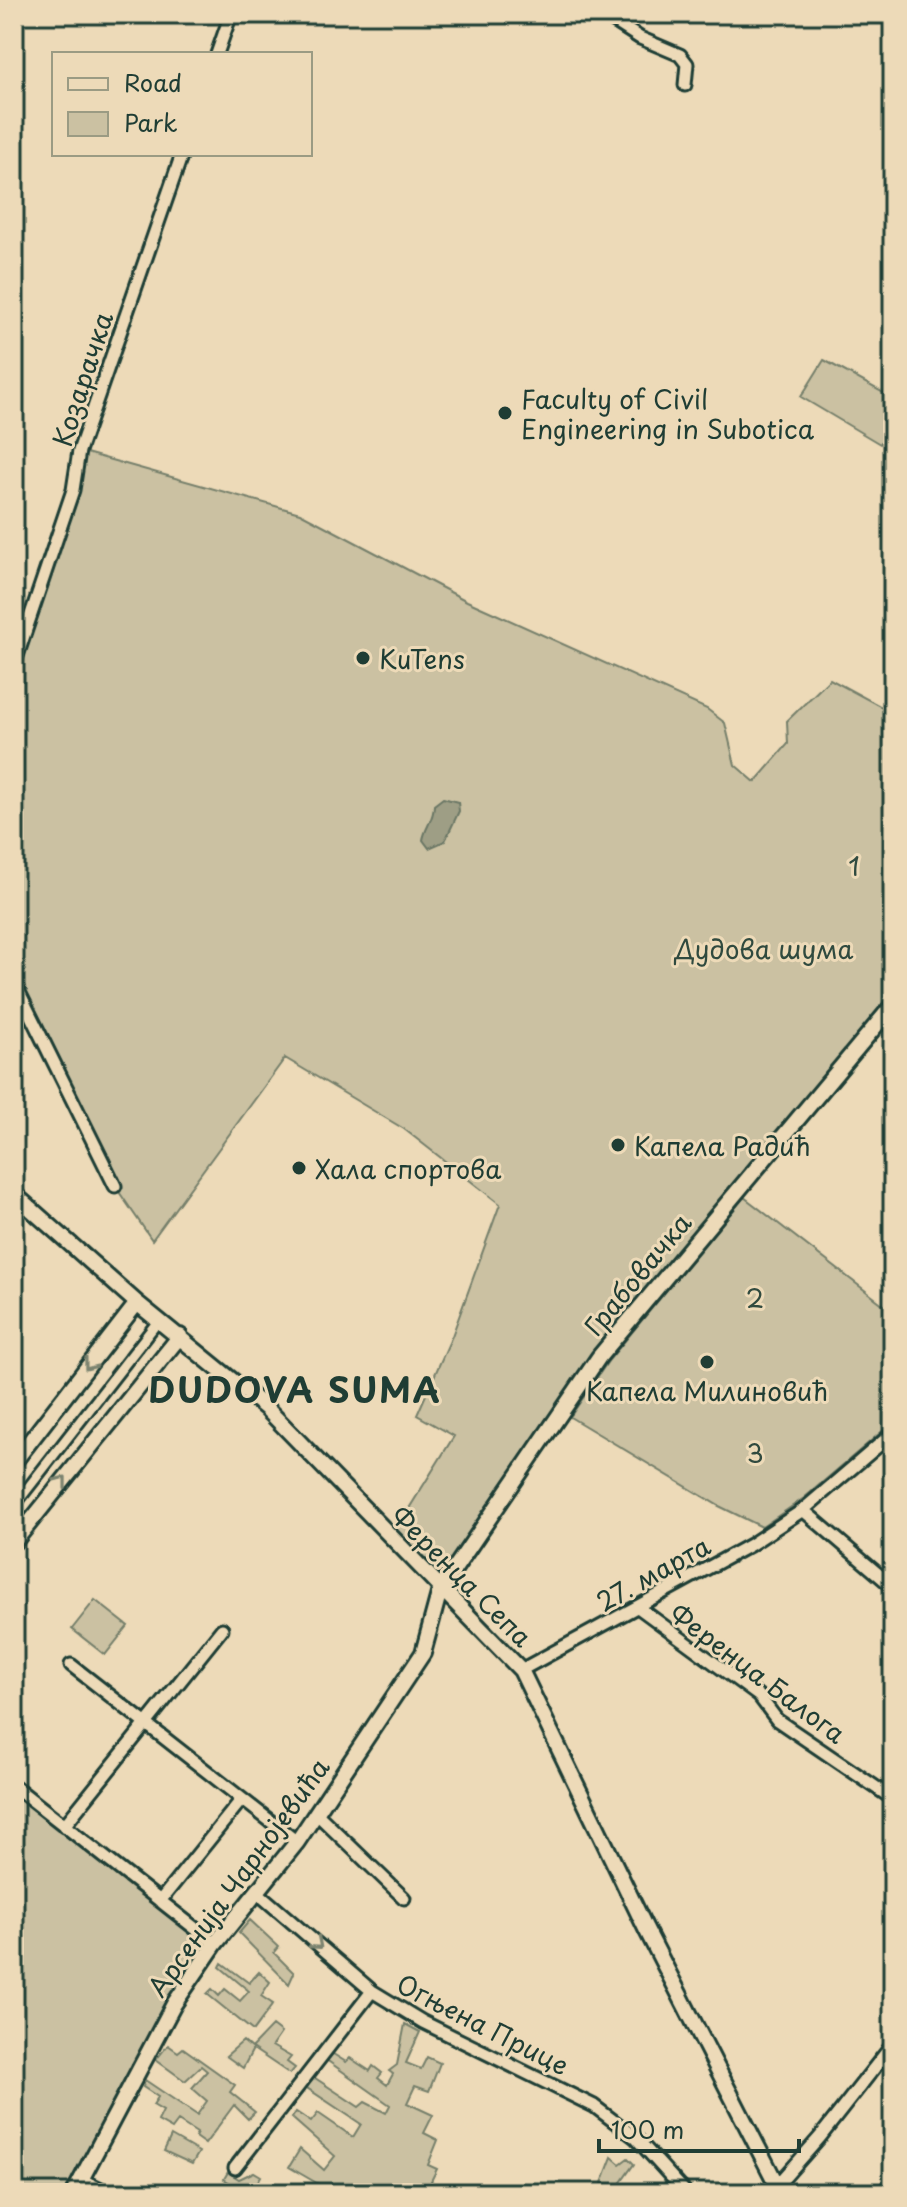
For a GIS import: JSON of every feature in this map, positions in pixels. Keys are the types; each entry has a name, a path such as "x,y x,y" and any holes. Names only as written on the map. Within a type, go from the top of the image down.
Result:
{"street":[{"path":"218,52 231,14"},
{"path":"603,14 640,38 680,55 687,64 685,85"},
{"name":"Козарачка","path":"14,665 73,490 79,451 181,156"},
{"path":"14,982 115,1186"},
{"name":"Грабовачка","path":"440,1590 599,1357 893,1005"},
{"name":"Ференца Сепа","path":"14,1194 137,1303 266,1408 521,1670 774,2191"},
{"path":"14,1462 137,1303"},
{"path":"14,1506 159,1320"},
{"path":"14,1542 180,1336"},
{"name":"27. марта","path":"521,1670 750,1545 803,1510 893,1433"},
{"path":"803,1510 893,1587"},
{"name":"Арсенија Чарнојевића","path":"77,2186 174,2004 215,1944 297,1842 423,1653 440,1590"},
{"name":"Ференца Балога","path":"638,1607 651,1620 759,1696 777,1720 893,1799"},
{"path":"64,1826 222,1629"},
{"path":"71,1665 297,1842"},
{"path":"14,1786 215,1944"},
{"path":"160,1901 242,1799"},
{"path":"316,1813 404,1898"},
{"name":"Огњена Прице","path":"258,1893 372,1991 423,2022 594,2106 636,2138 686,2193"},
{"path":"235,2168 372,1991"},
{"path":"774,2191 893,2044"},
{"path":"77,2186 109,2193"}],"green space":[{"path":"824,360 893,398 893,422 880,444 801,397"},
{"path":"79,451 300,513 467,601 707,709 725,723 735,765 755,782 788,744 787,721 830,679 893,713 893,994 595,1352 440,1581 390,1539 454,1436 417,1415 452,1336 500,1204 404,1129 285,1058 152,1240 115,1186 14,988 14,665 73,490"},
{"path":"744,1197 893,1312 888,1321 893,1324 893,1422 804,1498 762,1527 719,1506 570,1417 609,1360"},
{"path":"95,1600 128,1626 105,1655 72,1629"},
{"path":"14,1792 210,1945 70,2193 14,2193"},
{"path":"250,1920 279,1947 274,1953 294,1973 289,1984 239,1933"},
{"path":"222,1963 249,1983 259,1972 270,1982 261,1996 273,2004 253,2031 207,1994 212,1989 219,1996 225,1989 240,2001 249,1991 220,1967"},
{"path":"405,2024 420,2032 406,2063 421,2069 427,2057 440,2063 429,2091 415,2086 407,2103 433,2115 424,2133 438,2140 428,2165 437,2169 431,2181 445,2193 350,2193 339,2187 334,2193 289,2167 300,2149 324,2170 335,2156 292,2118 296,2112 311,2122 318,2113 353,2137 361,2124 307,2088 312,2076 359,2107 365,2102 386,2113 390,2105 325,2059 330,2052 346,2062 350,2058 370,2071 373,2066 382,2073 378,2078 387,2085 393,2074 389,2071 397,2065"},
{"path":"272,2026 281,2033 272,2046 291,2057 287,2062 295,2068 290,2074 253,2049 243,2068 226,2056 243,2041 251,2048"},
{"path":"168,2045 178,2052 183,2048 235,2085 230,2092 255,2112 248,2119 234,2105 205,2144 195,2137 197,2133 178,2121 172,2129 158,2121 163,2111 153,2105 158,2097 143,2087 145,2080 197,2115 207,2101 192,2088 207,2071 201,2066 185,2081 156,2060"},
{"path":"171,2136 199,2152 192,2164 164,2151"},
{"path":"612,2157 620,2164 628,2158 634,2164 614,2192 602,2183"},
{"path":"228,2172 239,2179 254,2172 261,2176 257,2183 250,2182 244,2193 223,2193 230,2183 224,2179"}],"shaded area":[{"path":"443,798 458,802 459,811 445,841 429,848 423,840 424,835 434,805"}],"place":[{"name":"Faculty of Civil Engineering in Subotica","path":"505,413"},
{"name":"KuTens","path":"363,658"},
{"name":"Капела Радић","path":"618,1145"},
{"name":"Хала спортова","path":"299,1168"},
{"name":"Капела Милиновић","path":"707,1362"}],"district":[{"name":"DUDOVA SUMA","path":"295,1389"}],"park label":[{"name":"1","path":"854,865"},
{"name":"Дудова шума","path":"764,948"},
{"name":"2","path":"755,1297"},
{"name":"3","path":"755,1452"}]}
